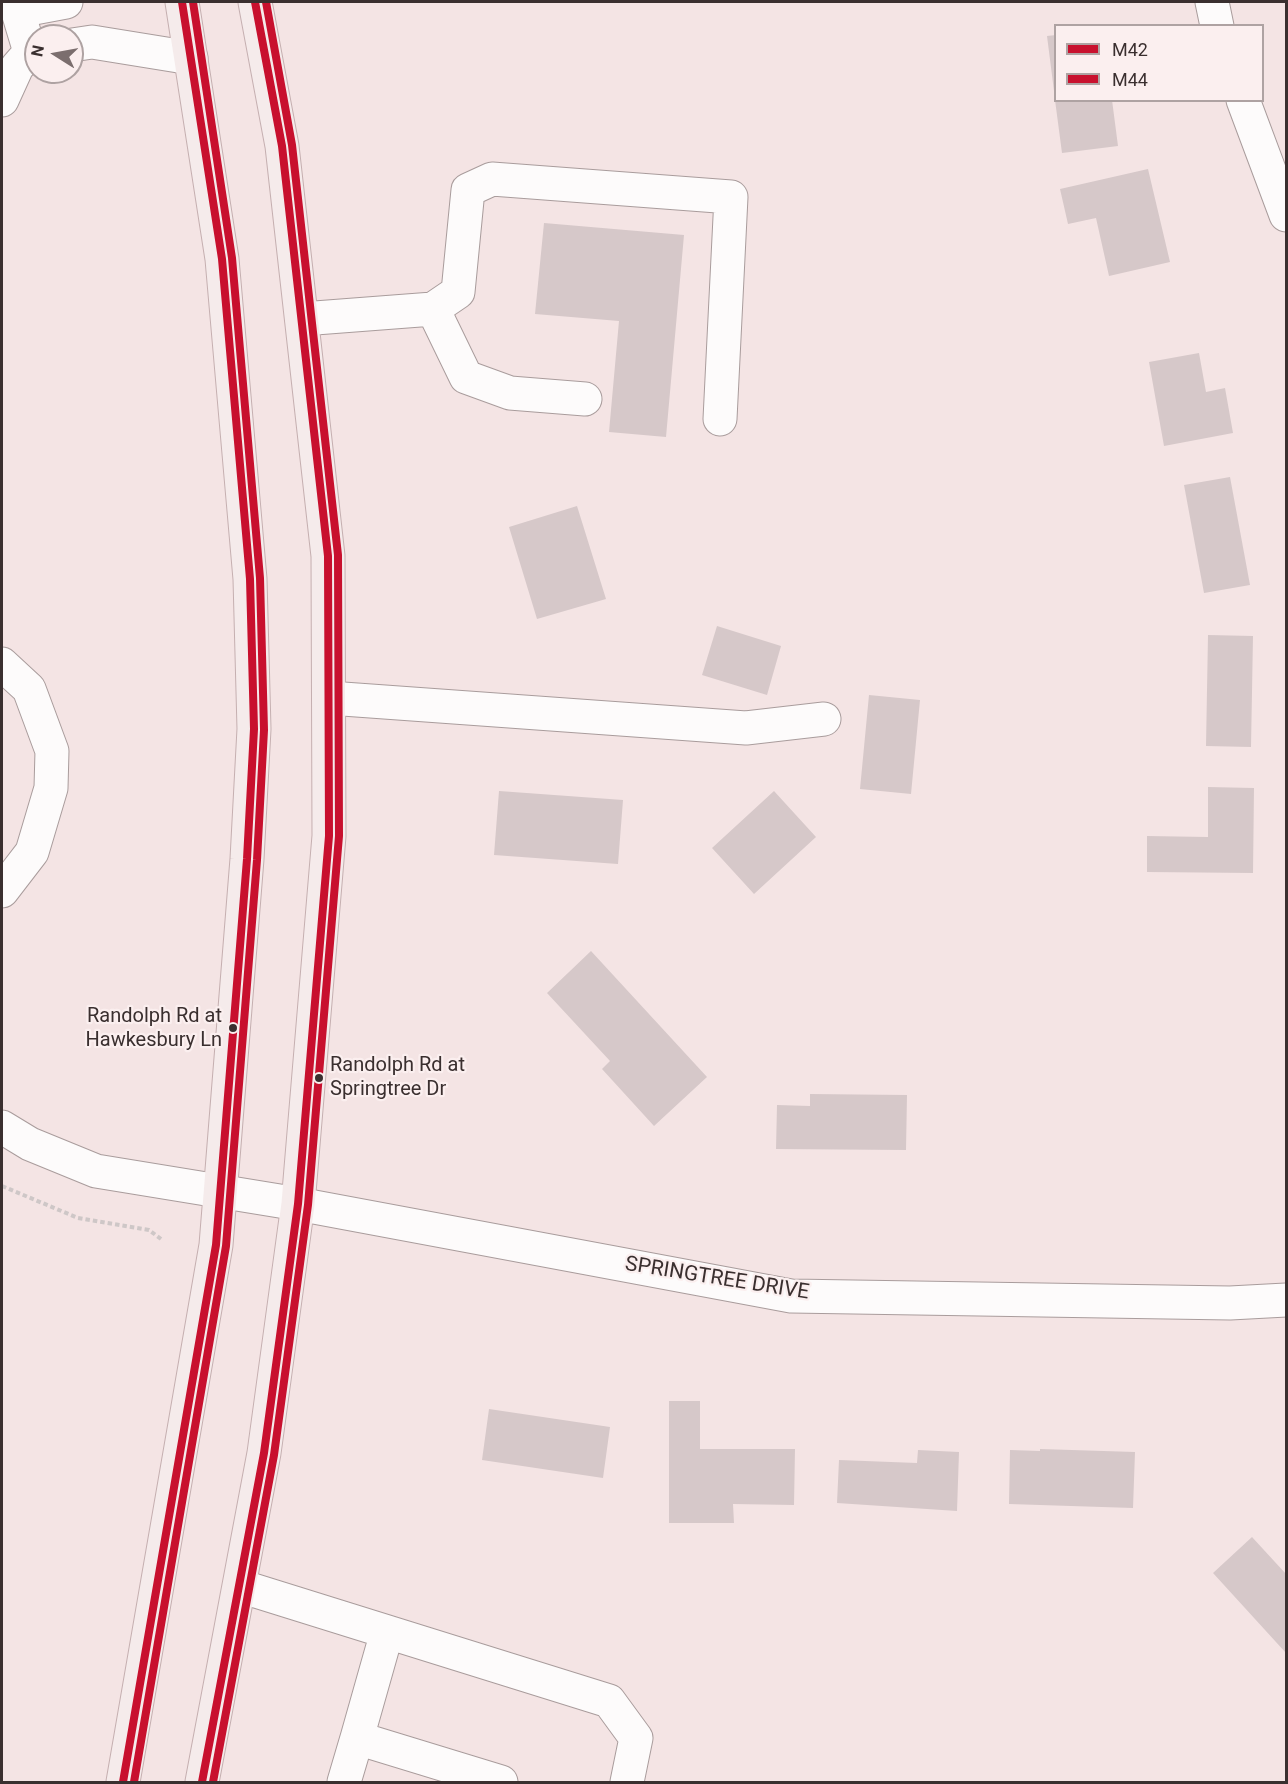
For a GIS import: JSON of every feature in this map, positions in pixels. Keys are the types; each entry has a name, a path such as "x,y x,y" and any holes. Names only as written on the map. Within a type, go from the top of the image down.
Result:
{"main road":[{"path":"123,1782 216,1245 247,859 254,729 250,579 222,259 182,2"},
{"path":"202,1782 264,1454 298,1204 329,836 328,556 282,146 255,2"}],"street":[{"path":"24,26 17,6 66,2"},
{"path":"1212,2 1217,24"},
{"path":"84,43 92,42 190,58"},
{"path":"2,100 17,67 24,60"},
{"path":"1244,102 1287,215"},
{"path":"302,319 433,309 459,292 468,190 492,179 731,197 720,419"},
{"path":"433,309 466,377 510,393 585,399"},
{"path":"2,664 29,689 52,751 51,788 32,852 2,891"},
{"path":"329,698 746,728 824,719"},
{"name":"SPRINGTREE DRIVE","path":"2,1127 30,1144 96,1171 298,1204 791,1296 1230,1303 1287,1300"},
{"path":"240,1586 609,1701 636,1738 627,1782"},
{"path":"344,1782 387,1632"},
{"path":"357,1738 501,1782"}],"path":[{"path":"2,1186 78,1218 149,1230 161,1239"}],"building":[{"path":"1054,35 1054,91 1047,36"},
{"path":"1055,102 1112,102 1118,146 1062,153"},
{"path":"1148,169 1170,262 1109,276 1096,218 1068,224 1060,189"},
{"path":"544,223 684,235 666,437 609,432 619,321 535,314"},
{"path":"1199,353 1206,392 1225,388 1233,433 1164,446 1149,362"},
{"path":"1230,477 1250,585 1204,593 1184,485"},
{"path":"577,506 606,599 537,619 509,527"},
{"path":"717,626 781,646 767,695 702,675"},
{"path":"1208,635 1253,636 1251,747 1206,746"},
{"path":"869,695 920,700 911,794 860,789"},
{"path":"1208,787 1254,788 1253,873 1147,872 1147,836 1208,837"},
{"path":"499,791 623,800 618,864 494,855"},
{"path":"774,791 816,837 754,894 712,848"},
{"path":"591,951 707,1077 654,1126 602,1069 610,1061 547,993"},
{"path":"810,1094 907,1095 906,1150 776,1149 777,1105 810,1106"},
{"path":"669,1401 700,1401 700,1449 795,1449 794,1505 733,1504 734,1523 669,1523"},
{"path":"489,1409 610,1427 603,1478 482,1460"},
{"path":"1040,1449 1135,1452 1133,1508 1009,1504 1010,1450 1040,1451"},
{"path":"918,1450 959,1452 957,1511 837,1503 839,1460 917,1463"},
{"path":"1252,1537 1286,1574 1286,1653 1213,1573"}],"transit line":[{"name":"M42","path":"123,1782 216,1245 247,859 254,729 250,579 222,259 182,2"},
{"name":"M44","path":"134,1782 226,1246 257,860 264,730 260,578 232,258 193,2"},
{"name":"M42","path":"202,1782 264,1453 298,1204 329,836 328,556 282,146 255,2"},
{"name":"M44","path":"213,1782 274,1455 308,1205 339,836 338,555 292,145 266,2"}],"place":[{"name":"Randolph Rd at Hawkesbury Ln","path":"233,1028"},
{"name":"Randolph Rd at Springtree Dr","path":"319,1078"}]}
